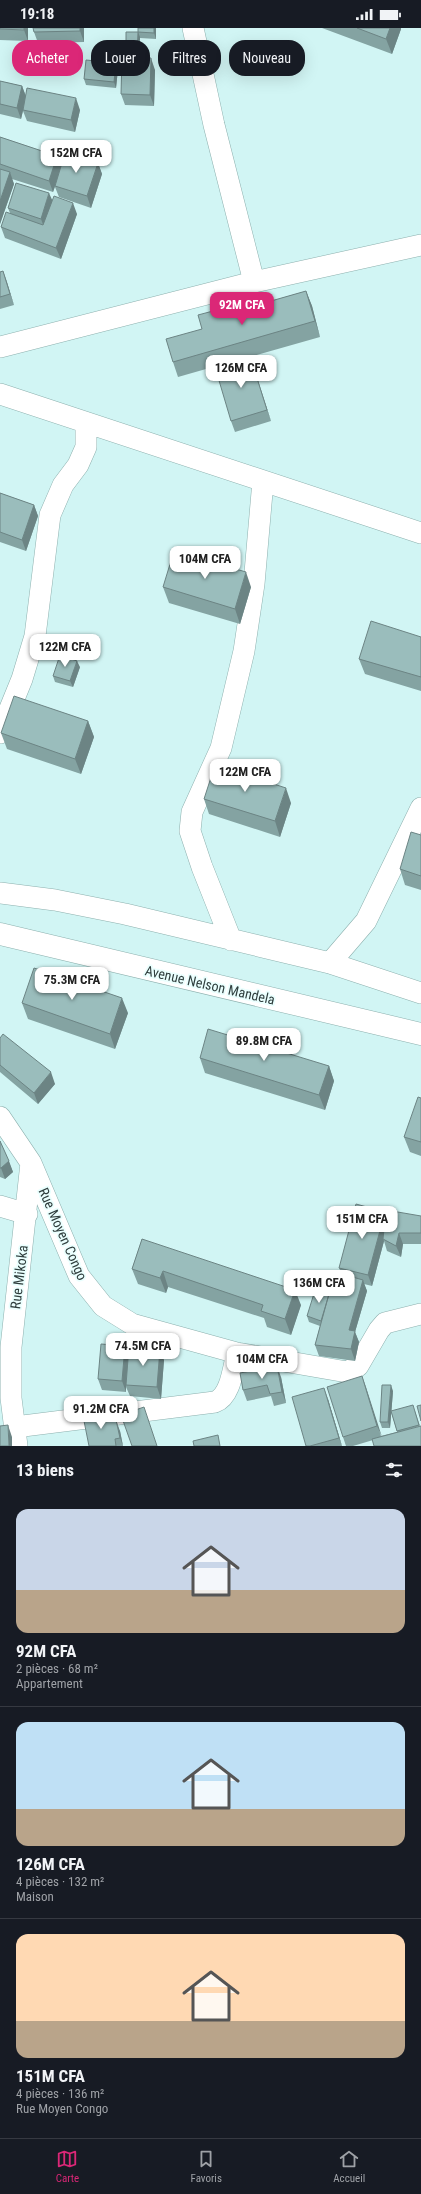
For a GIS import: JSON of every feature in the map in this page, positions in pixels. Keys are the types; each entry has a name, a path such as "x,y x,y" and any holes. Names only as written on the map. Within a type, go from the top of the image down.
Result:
{"street":[{"path":"193,28 214,125 254,282"},
{"path":"0,347 254,282 421,245"},
{"path":"0,394 421,534"},
{"path":"0,733 22,678 35,636 50,515 63,485 78,466 86,447 86,422"},
{"path":"231,940 202,867 190,831 192,812 221,748 244,651 254,584 263,481"},
{"path":"330,963 366,921 421,808"},
{"path":"0,892 55,900 125,914 330,963 421,993"},
{"name":"Avenue Nelson Mandela","path":"0,934 421,1034"},
{"path":"0,1117 31,1163"},
{"name":"Rue Mikoka","path":"16,1436 5,1397 27,1214 31,1163"},
{"name":"Rue Moyen Congo","path":"31,1163 79,1276 103,1306 132,1324 237,1352 346,1372 358,1366 379,1330 385,1324 421,1314"},
{"path":"0,1206 27,1214"},
{"path":"16,1436 222,1400 226,1392 237,1352"}],"building":[{"path":"24,28 24,30 0,29"},
{"path":"33,28 80,28 80,31 34,32"},
{"path":"138,28 154,28 154,33 138,32"},
{"path":"357,28 390,28 386,39"},
{"path":"126,32 138,32 138,40 126,40"},
{"path":"151,58 150,95 121,94 121,76 150,76"},
{"path":"86,60 91,60 91,76 115,76 114,82 84,79"},
{"path":"0,81 22,86 17,108 0,104"},
{"path":"27,88 76,98 71,120 23,110"},
{"path":"0,137 57,156 49,181 0,164"},
{"path":"65,153 98,163 87,196 55,186"},
{"path":"0,169 10,172 0,201"},
{"path":"16,183 49,193 41,219 8,208"},
{"path":"54,196 73,203 56,248 1,227 6,212 43,225"},
{"path":"3,271 10,294 0,297 0,272"},
{"path":"306,291 315,321 173,362 166,339 202,329 198,315 228,307 229,313"},
{"path":"250,356 267,410 231,421 215,367"},
{"path":"0,493 34,505 22,540 0,532"},
{"path":"174,551 246,572 235,609 163,587"},
{"path":"371,621 421,637 421,677 359,659"},
{"path":"60,655 77,661 70,681 53,676"},
{"path":"14,696 88,721 75,759 1,733"},
{"path":"215,765 286,788 275,821 204,799"},
{"path":"411,832 421,835 421,876 400,869"},
{"path":"34,968 122,998 110,1034 22,1003"},
{"path":"208,1029 329,1066 319,1095 200,1058"},
{"path":"3,1034 51,1072 34,1093 0,1065 0,1038"},
{"path":"418,1097 421,1098 421,1142 404,1137"},
{"path":"0,1141 9,1161 1,1168 0,1168"},
{"path":"356,1204 385,1212 368,1275 339,1268"},
{"path":"386,1210 421,1216 421,1233 399,1233 396,1246 383,1239"},
{"path":"142,1239 295,1290 285,1319 261,1311 263,1305 163,1271 160,1278 132,1269"},
{"path":"335,1272 363,1280 349,1330 355,1331 351,1349 315,1345"},
{"path":"316,1287 330,1291 321,1321 307,1316"},
{"path":"101,1344 125,1346 122,1381 98,1379"},
{"path":"129,1346 160,1349 157,1387 126,1385"},
{"path":"277,1366 282,1392 270,1394 267,1385 243,1390 240,1373"},
{"path":"362,1376 377,1426 343,1437 327,1387"},
{"path":"382,1385 391,1385 388,1422 380,1422"},
{"path":"324,1388 339,1438 306,1446 292,1397"},
{"path":"413,1405 419,1425 397,1431 391,1411"},
{"path":"421,1405 421,1421 417,1406"},
{"path":"144,1407 157,1446 132,1446 121,1415"},
{"path":"108,1411 110,1421 116,1420 120,1438 115,1439 116,1446 89,1446 83,1416"},
{"path":"8,1425 9,1446 0,1446 0,1426"},
{"path":"421,1426 421,1446 374,1446 372,1439"},
{"path":"218,1435 220,1446 194,1446 193,1441"}]}
